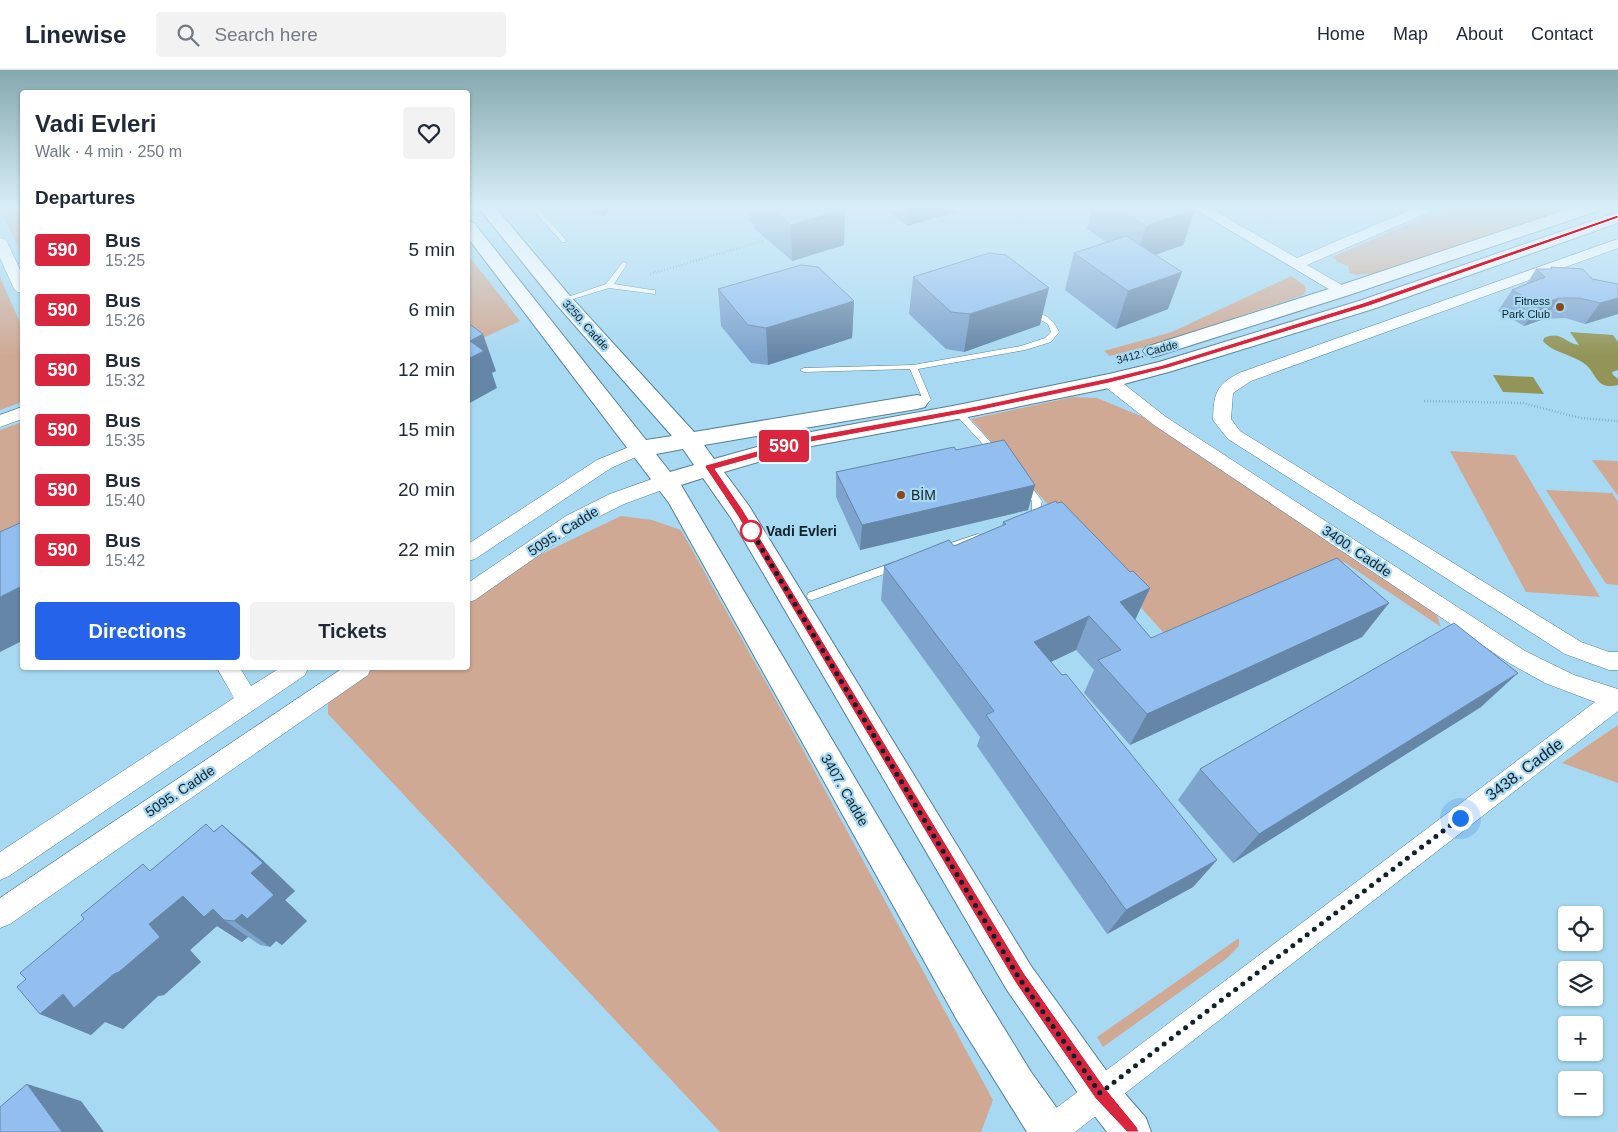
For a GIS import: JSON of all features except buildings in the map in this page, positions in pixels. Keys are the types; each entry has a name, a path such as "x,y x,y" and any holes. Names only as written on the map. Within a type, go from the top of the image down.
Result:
{"street":[{"path":"7,257 20,285"},
{"path":"470,553 604,464 639,449 491,257"},
{"name":"3250. Cadde","path":"527,257 563,300 688,440"},
{"path":"1283,257 1366,305"},
{"path":"1296,264 1313,257"},
{"name":"3412. Cadde","path":"639,449 927,400 1094,366 1194,339 1444,257"},
{"name":"3412. Cadde","path":"666,481 811,439 958,412 1109,381 1220,351 1366,305 1505,257"},
{"path":"1583,257 1245,377 1230,384 1222,395 1222,420 1234,435 1573,648 1609,660 1618,661"},
{"path":"1094,366 1109,381"},
{"name":"3400. Cadde","path":"1109,381 1160,421 1517,657 1550,676 1582,689 1618,699"},
{"path":"0,421 20,414"},
{"path":"688,440 740,512 1019,978 1100,1093 1132,1132"},
{"name":"3407. Cadde","path":"639,449 666,481 683,507 970,1007 1018,1085 1050,1132"},
{"name":"5095. Cadde","path":"470,593 573,521 617,499 666,481"},
{"path":"229,670 247,700"},
{"path":"0,868 293,670"},
{"name":"5095. Cadde","path":"0,914 357,670"},
{"name":"3438. Cadde","path":"1050,1132 1618,699"}],"lane":[{"path":"609,286 624,264"},
{"path":"563,300 609,286 652,292"},
{"path":"804,370 913,367 1022,348 1048,340 1055,332 1050,323 1040,316"},
{"path":"913,367 927,400"},
{"path":"958,412 1003,460"},
{"path":"1016,474 1037,501 1036,511 1023,520"},
{"path":"932,553 987,533"},
{"path":"812,596 904,563"}],"path":[{"path":"609,286 710,257"},
{"path":"1424,401 1523,403 1580,418 1618,421"}],"shaded area":[{"path":"1332,257 1424,257 1375,273 1356,275 1350,273 1348,266"},
{"path":"470,258 520,321 470,344"},
{"path":"1291,276 1304,285 1306,290 1303,295 1167,341 1110,356 1104,351 1172,332"},
{"path":"0,277 20,322 20,403 0,410"},
{"path":"1570,332 1613,335 1618,342 1618,370 1612,372 1618,379 1618,385 1611,386 1601,383 1585,364 1552,348 1543,341 1544,338 1550,336 1559,336 1579,345"},
{"path":"1493,375 1533,377 1544,394 1503,392"},
{"path":"1073,397 1097,398 1148,419 1432,609 1441,627 1344,562 1171,641 971,419"},
{"path":"20,423 20,523 0,532 0,430"},
{"path":"1450,451 1515,455 1600,597 1526,592"},
{"path":"1592,460 1618,461 1618,496"},
{"path":"1546,490 1612,493 1618,502 1618,585 1606,584"},
{"path":"621,516 652,520 681,530 788,722 993,1100 981,1132 720,1132 328,714 328,696 364,670 470,670 470,594 491,578"},
{"path":"1618,725 1618,783 1562,763"},
{"path":"1239,938 1239,946 1226,959 1103,1047 1097,1037"}],"bus line":[{"name":"590","path":"1132,1132 1100,1093 1019,978 740,512 709,467 811,439 977,408 1109,381 1165,367 1366,305 1505,257"}],"place":[{"name":"Fitness Park Club","path":"1560,307"},
{"name":"BİM","path":"901,495"},
{"name":"Vadi Evleri","path":"751,531"}],"route":[{"path":"751,531 750,529 1019,978 1100,1093 1460,818"}]}
